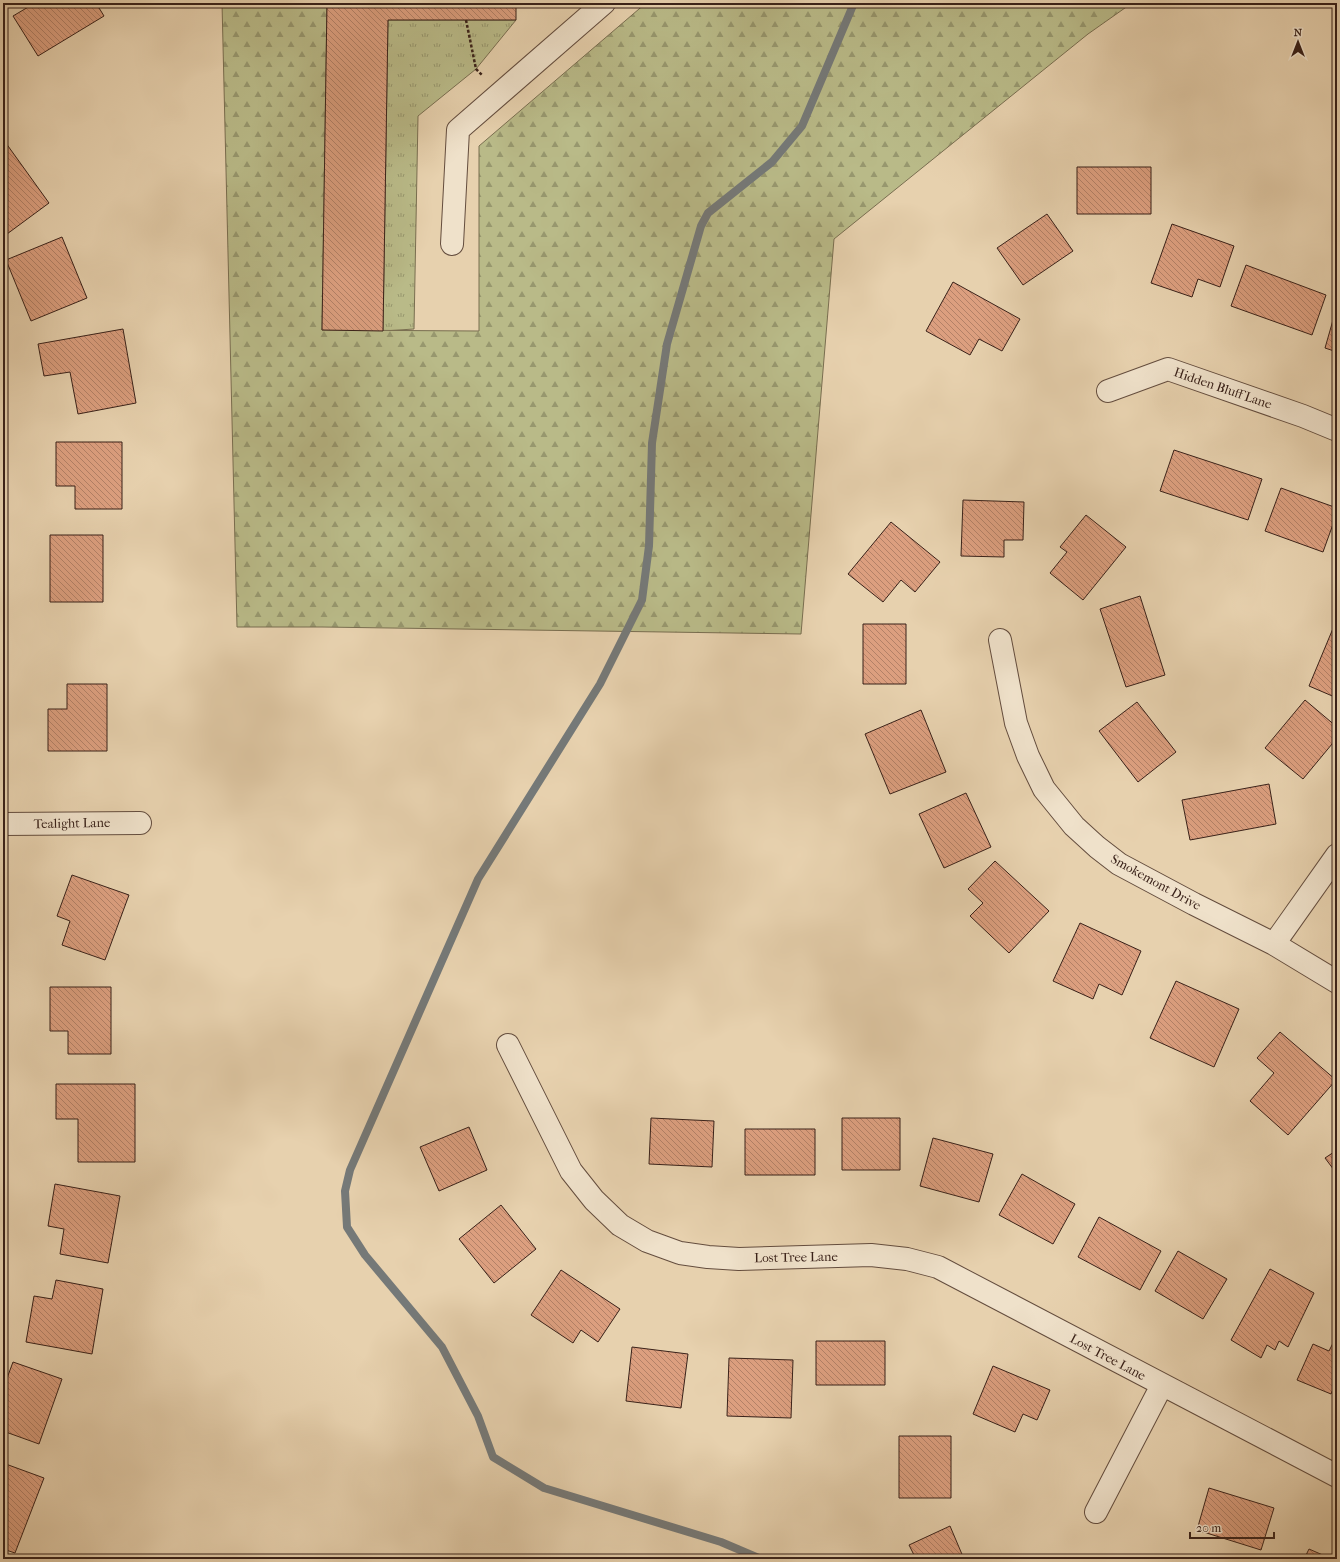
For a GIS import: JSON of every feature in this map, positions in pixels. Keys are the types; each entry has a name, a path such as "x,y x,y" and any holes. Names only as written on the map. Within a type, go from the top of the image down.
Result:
{"street":[{"path":"452,244 458,130 604,3"},
{"name":"Hidden Bluff Lane","path":"1108,391 1168,369 1303,416 1337,430"},
{"name":"Smokemont Drive","path":"1000,640 1016,723 1028,756 1044,789 1074,826 1119,864 1274,944 1337,982"},
{"name":"Tealight Lane","path":"3,824 140,823"},
{"path":"1274,944 1337,855"},
{"name":"Lost Tree Lane","path":"508,1045 571,1171 594,1200 620,1225 647,1241 680,1253 708,1257 739,1258 871,1255 907,1259 938,1267 1337,1476"},
{"name":"Lost Tree Lane","path":"1096,1512 1162,1385"}],"path":[{"path":"466,20 476,69 500,93"}],"green space":[{"path":"222,3 327,3 322,330 479,331 479,146 646,3 1132,3 1088,34 834,239 801,634 237,627"},
{"path":"388,20 516,20 476,69 418,116 414,329 383,331"}],"building":[{"path":"35,3 96,3 104,16 38,56 13,16"},
{"path":"327,3 516,3 516,20 388,20 383,331 322,330"},
{"path":"3,139 49,203 7,234 3,229"},
{"path":"1077,167 1151,167 1151,214 1077,214"},
{"path":"1047,214 1073,251 1023,285 997,248"},
{"path":"1172,224 1234,246 1220,287 1198,279 1192,297 1151,283"},
{"path":"62,237 87,298 31,321 6,260"},
{"path":"1246,265 1326,295 1312,335 1231,306"},
{"path":"953,282 1020,319 1002,351 979,339 970,355 926,331"},
{"path":"1337,306 1337,352 1325,348"},
{"path":"123,329 136,403 78,414 70,372 44,376 38,344"},
{"path":"56,442 122,442 122,509 75,509 75,486 56,486"},
{"path":"1174,450 1262,479 1248,520 1160,491"},
{"path":"1281,488 1337,508 1337,513 1323,552 1265,531"},
{"path":"963,500 1024,502 1023,540 1004,540 1004,557 961,556"},
{"path":"1086,515 1126,547 1083,600 1050,573 1067,552 1060,547"},
{"path":"891,522 940,562 915,592 901,580 883,602 848,574"},
{"path":"50,535 103,535 103,602 50,602"},
{"path":"1140,596 1165,675 1126,687 1100,609"},
{"path":"863,624 906,624 906,684 863,684"},
{"path":"1334,626 1337,627 1337,698 1309,686"},
{"path":"67,684 107,684 107,751 48,751 48,709 67,709"},
{"path":"1305,700 1337,727 1337,738 1303,779 1265,748"},
{"path":"1137,702 1176,752 1138,782 1099,731"},
{"path":"921,710 946,772 890,794 865,734"},
{"path":"1269,784 1276,824 1190,840 1182,800"},
{"path":"966,793 991,847 944,868 919,814"},
{"path":"995,861 1049,911 1009,953 970,916 983,903 968,889"},
{"path":"72,875 129,895 105,960 62,945 70,921 57,916"},
{"path":"1080,923 1141,951 1122,995 1099,984 1093,999 1053,981"},
{"path":"1176,981 1239,1009 1214,1067 1150,1038"},
{"path":"50,987 111,987 111,1054 68,1054 68,1031 50,1031"},
{"path":"1280,1032 1336,1080 1288,1135 1250,1101 1274,1073 1257,1058"},
{"path":"56,1084 135,1084 135,1162 78,1162 78,1119 56,1119"},
{"path":"651,1118 714,1121 712,1167 649,1164"},
{"path":"842,1118 900,1118 900,1170 842,1170"},
{"path":"469,1127 487,1170 439,1191 420,1147"},
{"path":"745,1129 815,1129 815,1175 745,1175"},
{"path":"933,1138 993,1154 979,1202 920,1186"},
{"path":"1337,1150 1337,1174 1325,1158"},
{"path":"1022,1174 1075,1204 1053,1244 999,1215"},
{"path":"55,1184 120,1196 108,1263 60,1254 64,1229 48,1226"},
{"path":"501,1205 536,1249 494,1283 459,1239"},
{"path":"1099,1217 1161,1251 1140,1290 1078,1257"},
{"path":"1178,1251 1227,1279 1203,1319 1155,1291"},
{"path":"1270,1269 1314,1293 1288,1347 1279,1341 1275,1350 1267,1345 1261,1358 1231,1340"},
{"path":"561,1270 620,1309 598,1342 581,1330 573,1343 531,1315"},
{"path":"56,1280 103,1289 92,1354 26,1342 34,1296 52,1299"},
{"path":"1337,1335 1337,1380 1331,1394 1297,1380 1313,1344 1329,1351"},
{"path":"816,1341 885,1341 885,1385 816,1385"},
{"path":"632,1347 688,1354 681,1408 626,1401"},
{"path":"729,1358 793,1360 791,1418 727,1416"},
{"path":"13,1362 62,1379 39,1444 3,1431 3,1389"},
{"path":"993,1366 1050,1390 1037,1420 1023,1414 1015,1432 973,1414"},
{"path":"899,1436 951,1436 951,1498 899,1498"},
{"path":"3,1463 44,1478 15,1553 3,1549"},
{"path":"1209,1488 1274,1508 1261,1550 1197,1530"},
{"path":"950,1526 964,1559 916,1559 909,1545"},
{"path":"1309,1549 1332,1559 1304,1559"}],"waterway":[{"path":"761,1559 721,1542 544,1488 493,1457 478,1416 442,1347 365,1255 347,1227 345,1191 350,1170 478,879 600,684 642,600 649,546 652,443 667,344 701,226 708,213 772,162 802,126 854,3"}]}
